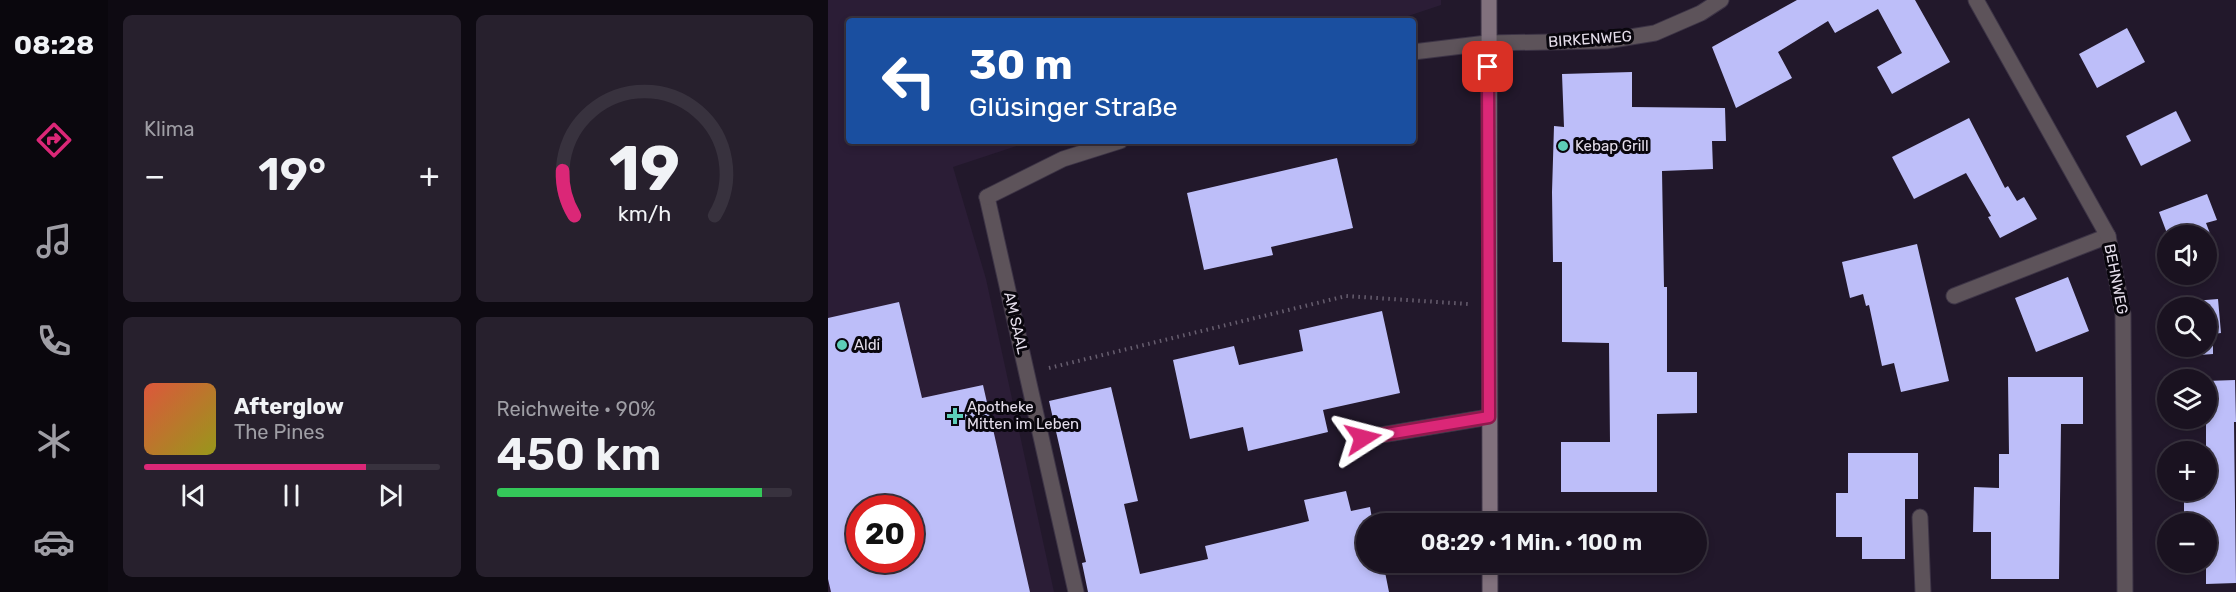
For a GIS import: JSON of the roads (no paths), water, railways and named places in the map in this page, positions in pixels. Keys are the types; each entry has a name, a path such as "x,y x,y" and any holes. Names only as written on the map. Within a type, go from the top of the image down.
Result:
{"main road":[{"path":"1489,0 1487,43 1490,513"},
{"path":"1490,573 1490,592"}],"street":[{"name":"BIRKENWEG","path":"1487,43 1606,41 1654,33 1701,13 1721,0"},
{"name":"BEHNWEG","path":"1976,0 2108,236 2123,314 2125,592"},
{"path":"1416,52 1487,43"},
{"name":"AM SAAL","path":"1076,592 987,197 1063,159 1110,144"},
{"path":"1954,296 2108,236"},
{"path":"1363,438 1489,417"},
{"path":"1920,517 1923,592"}],"place":[{"name":"Kebap Grill","path":"1563,146"},
{"name":"Aldi","path":"842,345"},
{"name":"Apotheke Mitten im Leben","path":"955,416"}]}
